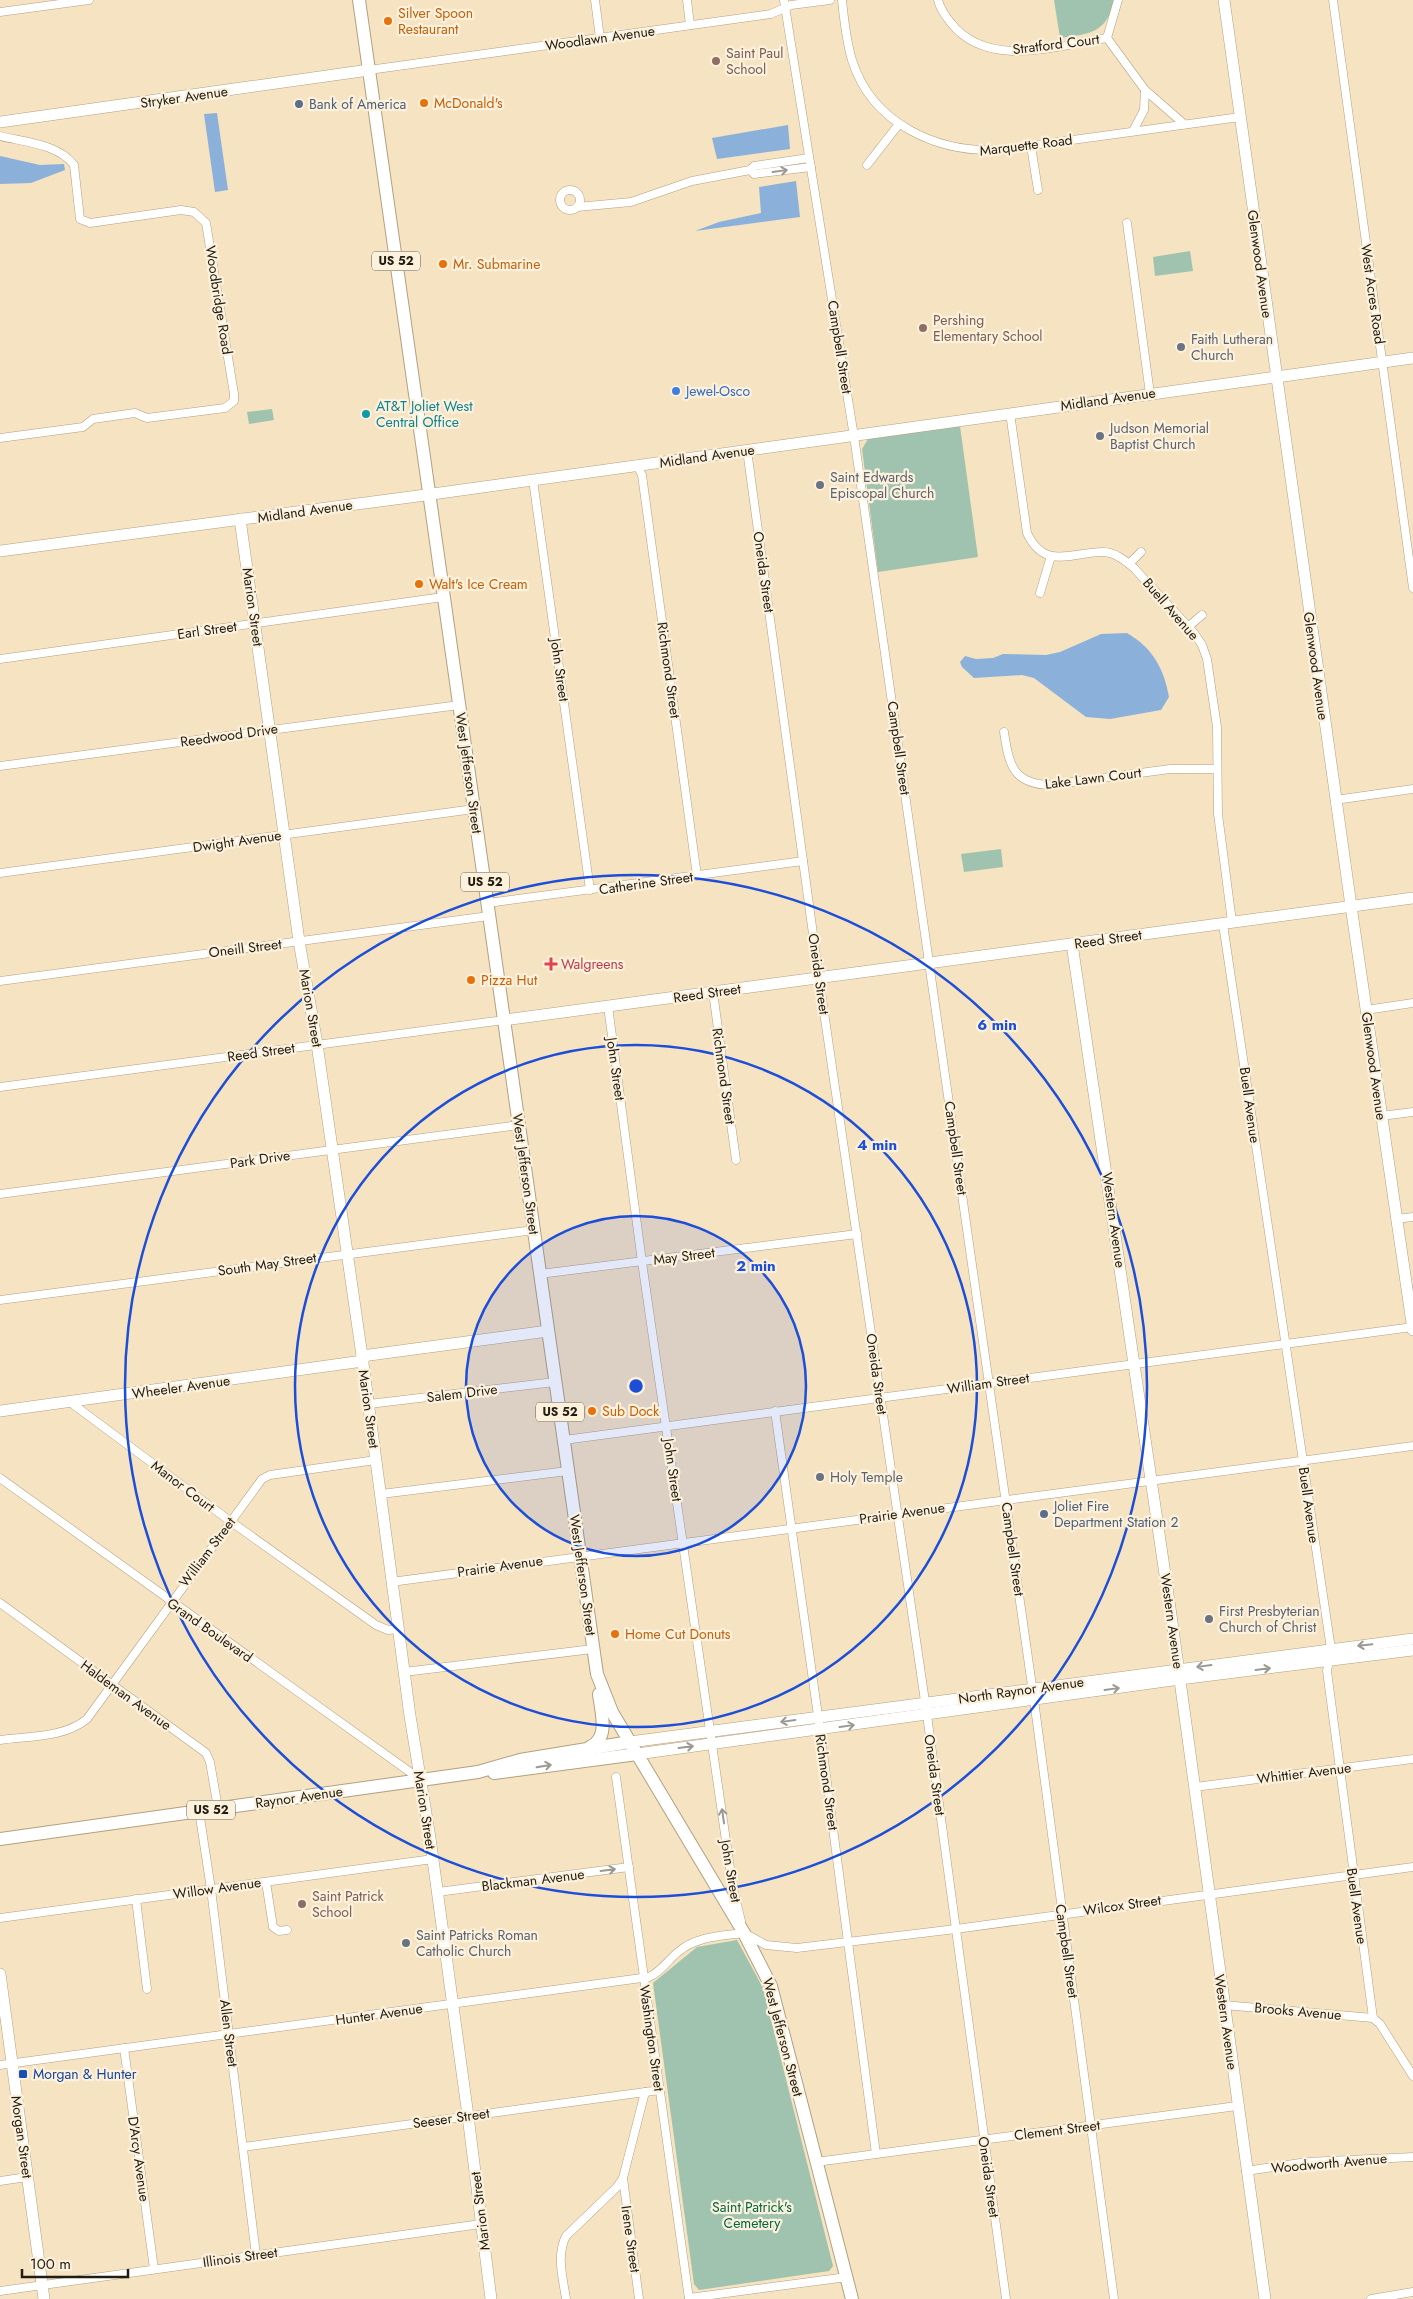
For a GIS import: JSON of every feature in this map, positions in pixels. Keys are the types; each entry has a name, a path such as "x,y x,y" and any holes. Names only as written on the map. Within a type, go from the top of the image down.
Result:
{"main road":[{"name":"West Jefferson Street","path":"359,0 597,1674 604,1696 744,1933 771,1986 852,2299"},
{"name":"US 52","path":"589,1748 598,1744 603,1736 597,1674"},
{"name":"Raynor Avenue","path":"0,1839 478,1772 520,1760 630,1742"},
{"name":"Raynor Avenue","path":"478,1772 504,1773 637,1754"}],"street":[{"path":"0,12 89,0"},
{"path":"595,0 600,38"},
{"path":"687,0 690,26"},
{"name":"Woodlawn Avenue","path":"368,70 771,14 784,4 830,0"},
{"name":"Marquette Road","path":"842,0 846,38 862,82 873,99 899,124 921,137 954,148 984,151 1031,146 1240,117"},
{"name":"Stratford Court","path":"938,0 948,20 958,32 986,48 1020,51 1107,38"},
{"path":"1118,0 1107,38 1145,90 1184,124"},
{"name":"Glenwood Avenue","path":"1224,0 1350,906 1413,1330"},
{"name":"West Acres Road","path":"1333,0 1413,588"},
{"name":"Campbell Street","path":"784,4 854,435 1006,1499 1114,2299"},
{"name":"Stryker Avenue","path":"0,122 368,70"},
{"path":"1133,131 1144,110 1145,90"},
{"name":"Woodbridge Road","path":"0,122 0,135 52,149 70,160 74,165 80,218 90,223 181,210 194,212 206,223 234,394 234,401 225,408 147,418 135,413 93,419 83,427 0,438"},
{"path":"867,165 899,124"},
{"path":"1031,146 1038,190"},
{"path":"577,207 632,202 692,180 750,170 754,166 810,158"},
{"path":"750,170 754,174 811,167"},
{"path":"1127,223 1150,394"},
{"name":"Midland Avenue","path":"0,551 533,480 1413,358"},
{"path":"1010,413 1028,533 1038,549 1051,556 1040,593"},
{"name":"Oneida Street","path":"747,450 819,978 927,1715 1006,2299"},
{"name":"Richmond Street","path":"637,465 642,475 697,876"},
{"name":"John Street","path":"533,480 590,890"},
{"name":"Marion Street","path":"240,519 299,941 317,1044 348,1254 381,1494 391,1582 438,1892 491,2299"},
{"name":"Buell Avenue","path":"1051,556 1062,558 1104,552 1122,558 1188,627 1202,645 1212,677 1217,727 1218,814 1228,923 1285,1344 1330,1654 1327,1671 1373,2018"},
{"path":"1129,564 1141,552"},
{"name":"Earl Street","path":"0,659 443,597"},
{"path":"1188,627 1202,615"},
{"name":"Reedwood Drive","path":"0,766 459,705"},
{"name":"Lake Lawn Court","path":"1004,732 1012,766 1019,776 1033,785 1050,785 1170,769 1217,769"},
{"path":"1335,800 1413,789"},
{"name":"Dwight Avenue","path":"0,873 474,810"},
{"name":"Catherine Street","path":"488,910 590,890 803,861"},
{"name":"Reed Street","path":"0,1087 1413,898"},
{"name":"Oneill Street","path":"0,981 299,941 488,910"},
{"name":"Western Avenue","path":"1072,944 1152,1480 1265,2299"},
{"name":"Richmond Street","path":"713,992 736,1160"},
{"path":"1366,1010 1413,1003"},
{"name":"John Street","path":"608,1006 642,1262 733,1889 744,1933"},
{"path":"1381,1116 1413,1112"},
{"name":"Park Drive","path":"0,1194 332,1148 519,1125"},
{"path":"1396,1219 1413,1217"},
{"name":"South May Street","path":"0,1300 534,1230"},
{"name":"May Street","path":"540,1274 857,1234"},
{"name":"William Street","path":"564,1440 1413,1327"},
{"name":"Wheeler Avenue","path":"0,1411 548,1331"},
{"name":"Salem Drive","path":"369,1404 555,1382"},
{"name":"Manor Court","path":"70,1402 230,1521 376,1625 388,1630 398,1628"},
{"name":"Richmond Street","path":"774,1412 820,1730 876,2154"},
{"name":"Prairie Avenue","path":"391,1582 580,1555 1413,1446"},
{"name":"William Street","path":"0,1740 64,1732 77,1728 87,1719 170,1602 262,1479 270,1475 376,1460"},
{"path":"381,1494 568,1471"},
{"name":"Grand Boulevard","path":"0,1478 170,1602 421,1780"},
{"name":"Haldeman Avenue","path":"0,1603 206,1753 210,1762 218,1808"},
{"name":"North Raynor Avenue","path":"630,1742 925,1703 1033,1694 1330,1654 1413,1639"},
{"path":"404,1672 593,1648"},
{"name":"North Raynor Avenue","path":"1330,1654 1413,1650"},
{"name":"North Raynor Avenue","path":"637,1754 927,1715 1033,1694"},
{"name":"Whittier Avenue","path":"1195,1787 1413,1759"},
{"name":"Washington Street","path":"616,1777 689,2298"},
{"name":"Allen Street","path":"199,1811 211,1889 256,2255"},
{"name":"Willow Avenue","path":"0,1918 433,1859"},
{"name":"Blackman Avenue","path":"438,1892 629,1867"},
{"name":"Wilcox Street","path":"744,1933 766,1945 782,1948 956,1929 1209,1893 1413,1867"},
{"path":"266,1882 273,1926 280,1931 287,1930"},
{"path":"136,1899 148,1989"},
{"name":"Hunter Avenue","path":"0,2065 644,1978 655,1974 677,1952 690,1943 706,1938 744,1933"},
{"name":"Morgan Street","path":"0,1974 44,2299"},
{"name":"Brooks Avenue","path":"1224,2005 1373,2018"},
{"path":"1373,2018 1380,2024 1413,2076"},
{"name":"D'Arcy Avenue","path":"124,2048 154,2269"},
{"name":"Seeser Street","path":"243,2147 660,2090"},
{"path":"566,2299 560,2254 562,2244 566,2236 618,2187 623,2178 645,2092"},
{"name":"Clement Street","path":"816,2162 1238,2106"},
{"name":"Woodworth Avenue","path":"1246,2171 1307,2162 1413,2157"},
{"path":"0,2181 27,2177"},
{"name":"Irene Street","path":"623,2178 640,2299"},
{"name":"Illinois Street","path":"0,2292 481,2224"},
{"path":"689,2298 847,2277"},
{"path":"1371,2299 1413,2292"}],"green space":[{"path":"1054,0 1114,0 1107,19 1096,30 1060,38"},
{"path":"1190,251 1193,271 1155,276 1153,257"},
{"path":"272,409 274,420 249,424 247,412"},
{"path":"960,426 978,557 878,572 862,449 868,439"},
{"path":"1001,849 1003,867 964,872 961,854"},
{"name":"Saint Patrick's Cemetery","path":"737,1940 763,1988 833,2266 829,2271 699,2290 694,2284 653,1983 697,1947"}],"water":[{"path":"217,113 228,190 215,192 204,114"},
{"path":"788,125 790,149 717,159 712,138"},
{"path":"0,156 40,165 64,164 65,170 31,183 0,184"},
{"path":"796,181 800,217 695,231 719,222 761,213 759,187"},
{"path":"1127,633 1144,645 1150,652 1164,677 1169,697 1161,710 1110,719 1086,717 1034,678 1022,675 974,678 962,667 960,662 965,656 976,659 993,658 1003,654 1046,655 1060,652 1101,634"}],"place":[{"name":"Silver Spoon Restaurant","path":"388,21"},
{"name":"Saint Paul School","path":"716,61"},
{"name":"McDonald's","path":"424,103"},
{"name":"Bank of America","path":"299,104"},
{"name":"Mr. Submarine","path":"443,264"},
{"name":"Pershing Elementary School","path":"923,328"},
{"name":"Faith Lutheran Church","path":"1181,347"},
{"name":"Jewel-Osco","path":"676,391"},
{"name":"AT&T Joliet West Central Office","path":"366,414"},
{"name":"Judson Memorial Baptist Church","path":"1100,436"},
{"name":"Saint Edwards Episcopal Church","path":"820,485"},
{"name":"Walt's Ice Cream","path":"419,584"},
{"name":"Walgreens","path":"551,964"},
{"name":"Pizza Hut","path":"471,980"},
{"name":"Sub Dock","path":"592,1411"},
{"name":"Holy Temple","path":"820,1477"},
{"name":"Joliet Fire Department Station 2","path":"1044,1514"},
{"name":"First Presbyterian Church of Christ","path":"1209,1619"},
{"name":"Home Cut Donuts","path":"615,1634"},
{"name":"Saint Patrick School","path":"302,1904"},
{"name":"Saint Patricks Roman Catholic Church","path":"406,1943"},
{"name":"Morgan & Hunter","path":"23,2074"}]}
